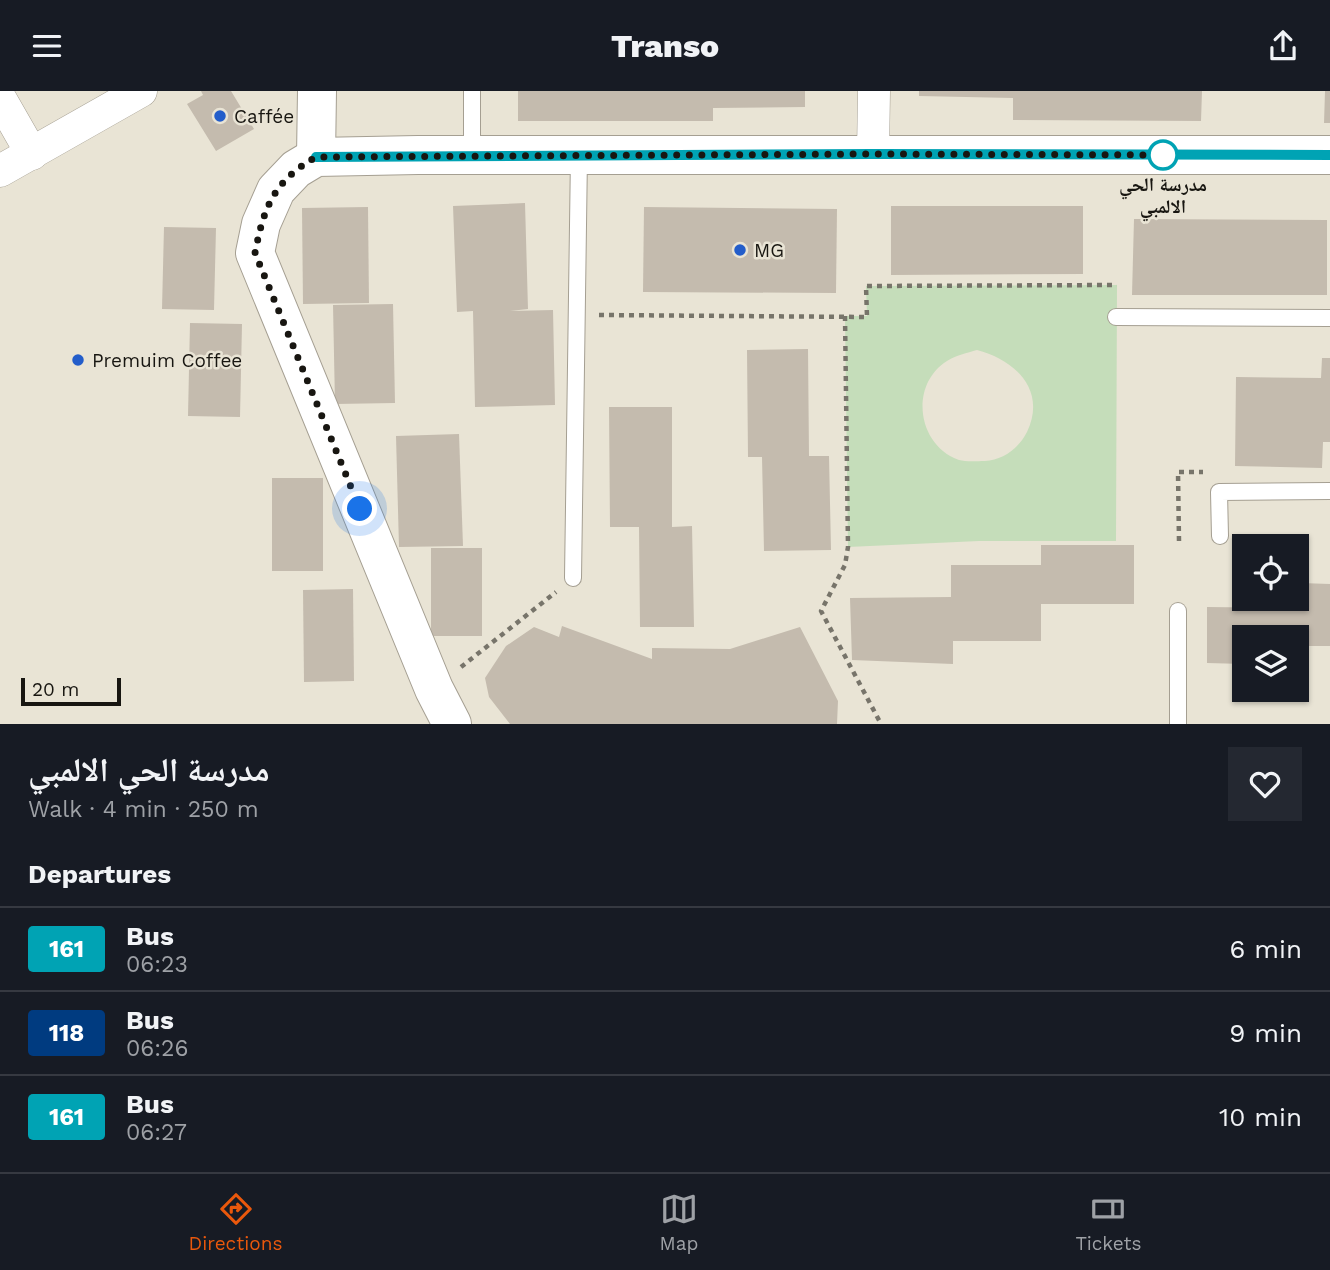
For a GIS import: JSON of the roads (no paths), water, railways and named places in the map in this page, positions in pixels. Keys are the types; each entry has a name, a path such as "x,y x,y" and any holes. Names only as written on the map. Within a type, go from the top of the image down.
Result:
{"street":[{"path":"0,171 141,91"},
{"path":"316,157 317,91"},
{"path":"873,154 874,91"},
{"path":"0,97 32,154"},
{"path":"452,724 434,688 255,253 261,224 276,190 296,169 316,157 1330,155"}],"lane":[{"path":"472,91 472,156"},
{"path":"573,578 579,155"},
{"path":"1116,317 1330,318"},
{"path":"1220,536 1219,492 1330,491"},
{"path":"1178,611 1178,724"}],"place":[{"name":"Caffée","path":"220,116"},
{"name":"مدرسة الحي الالمبي","path":"1163,155"},
{"name":"MG","path":"740,250"},
{"name":"Premuim Coffee","path":"78,360"}]}
